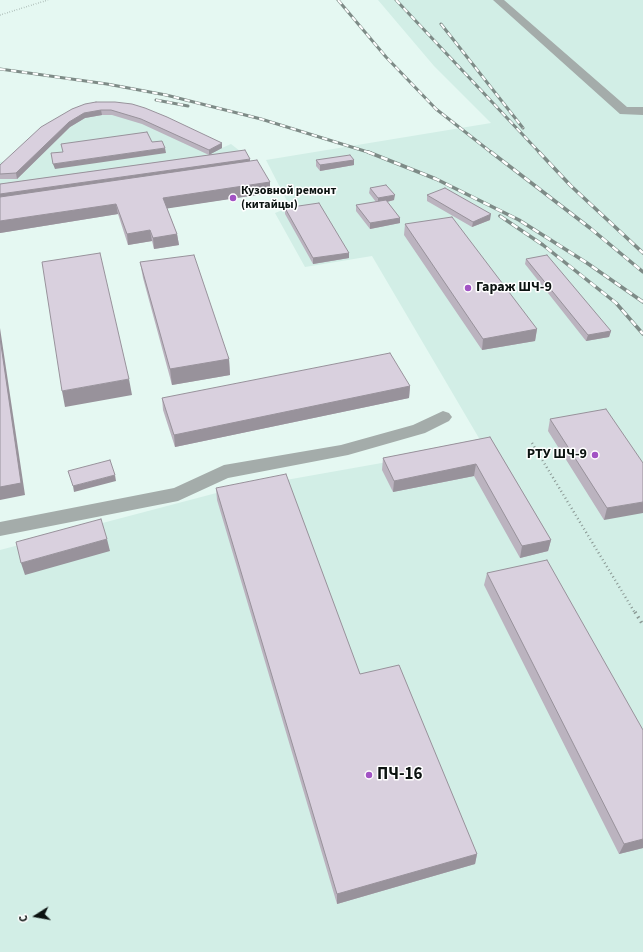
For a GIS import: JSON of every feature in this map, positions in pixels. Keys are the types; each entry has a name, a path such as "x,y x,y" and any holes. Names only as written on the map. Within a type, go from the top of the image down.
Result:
{"lane":[{"path":"498,0 624,111 643,111"},
{"path":"0,528 178,494 224,472 341,451 419,430 443,417"}],"path":[{"path":"0,15 48,0"},
{"path":"532,443 643,625"}],"shaded area":[{"path":"378,0 643,0 643,952 0,952 0,550 224,491 483,445 372,256 305,267 275,213 290,207 266,160 491,123 434,66"},
{"path":"97,107 222,148 231,144 245,155 0,200 0,162 13,160"}],"building":[{"path":"96,102 132,104 145,108 222,143 209,150 141,119 111,110 101,110 84,113 69,122 16,173 0,174 0,165 41,127 72,109"},
{"path":"147,132 152,142 162,141 165,148 53,164 51,153 63,152 61,144"},
{"path":"245,150 250,159 0,194 0,184"},
{"path":"350,155 354,160 320,165 316,160"},
{"path":"257,160 270,182 163,198 177,234 153,238 150,230 127,234 116,204 0,221 0,197"},
{"path":"386,185 395,195 378,198 370,188"},
{"path":"445,188 491,214 473,222 427,195"},
{"path":"386,200 400,218 370,223 356,205"},
{"path":"319,203 349,253 313,258 285,208"},
{"name":"Гараж ШЧ-9","path":"452,217 537,329 483,339 405,224"},
{"path":"100,253 129,379 62,391 42,262"},
{"path":"194,255 229,359 170,369 140,262"},
{"path":"547,255 611,331 588,335 526,259"},
{"path":"0,338 21,483 0,487"},
{"path":"390,353 410,386 174,435 162,398"},
{"name":"РТУ ШЧ-9","path":"606,409 643,463 643,502 607,508 550,419"},
{"path":"490,437 551,540 522,546 476,464 394,481 383,458"},
{"path":"110,460 115,475 73,486 68,471"},
{"name":"ПЧ-16","path":"286,474 360,674 399,665 477,854 337,894 216,488"},
{"path":"101,519 107,539 21,563 16,542"},
{"path":"547,560 643,730 643,839 624,844 487,573"}],"railway":[{"path":"338,0 386,57 436,109 492,153"},
{"path":"396,0 540,153"},
{"path":"441,24 523,128"},
{"path":"0,69 107,84 166,95 261,119 369,152"},
{"path":"156,100 188,106"},
{"path":"369,152 436,179 519,220 587,263 643,302"},
{"path":"491,152 590,228 643,272"},
{"path":"539,152 571,186 643,253"},
{"path":"500,216 543,245 616,303 643,334"}],"place":[{"name":"Кузовной ремонт (китайцы)","path":"233,198"},
{"name":"Гараж ШЧ-9","path":"468,288"},
{"name":"РТУ ШЧ-9","path":"595,455"},
{"name":"ПЧ-16","path":"369,775"}]}
